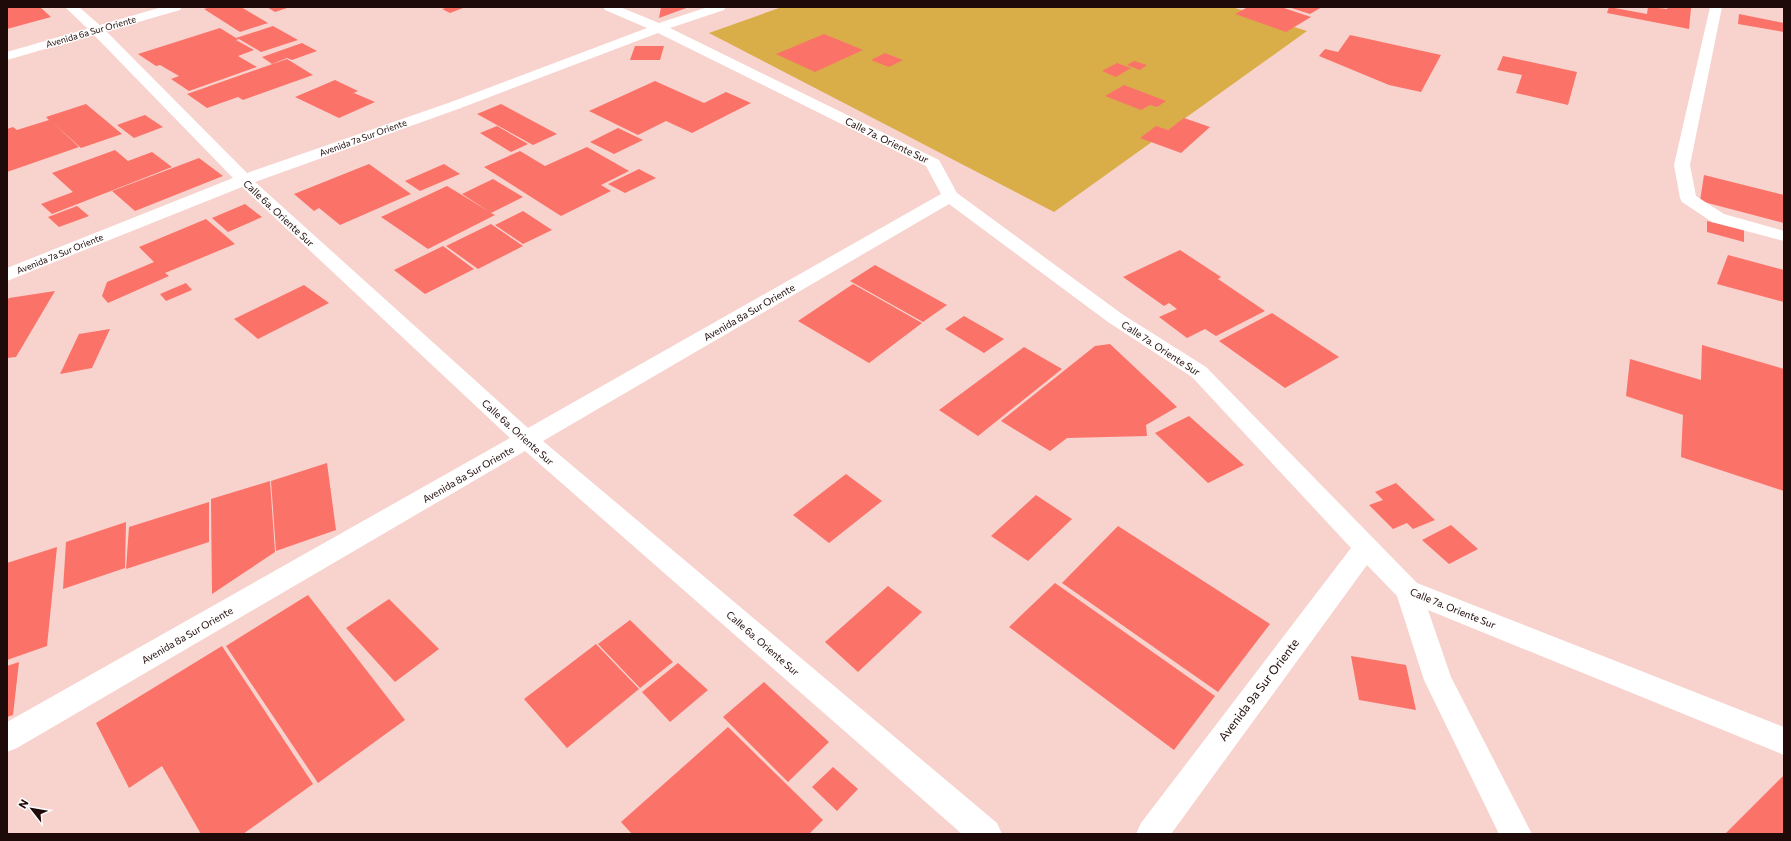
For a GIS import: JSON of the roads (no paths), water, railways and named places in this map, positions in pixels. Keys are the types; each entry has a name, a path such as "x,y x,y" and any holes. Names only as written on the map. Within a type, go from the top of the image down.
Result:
{"street":[{"name":"Calle 6a. Oriente Sur","path":"71,7 97,30 244,180 526,440 986,834"},
{"name":"Avenida 6a Sur Oriente","path":"7,56 176,7"},
{"name":"Calle 7a. Oriente Sur","path":"609,7 659,28 932,163 950,196 1115,318 1199,372 1408,591 1784,741"},
{"name":"Avenida 7a Sur Oriente","path":"7,275 244,180 456,105 659,28 720,7"},
{"path":"1716,7 1682,165 1688,198 1718,218 1784,236"},
{"name":"Avenida 8a Sur Oriente","path":"7,738 950,196"},
{"name":"Avenida 9a Sur Oriente","path":"1152,834 1366,547"},
{"path":"1408,591 1438,680 1516,834"}]}
